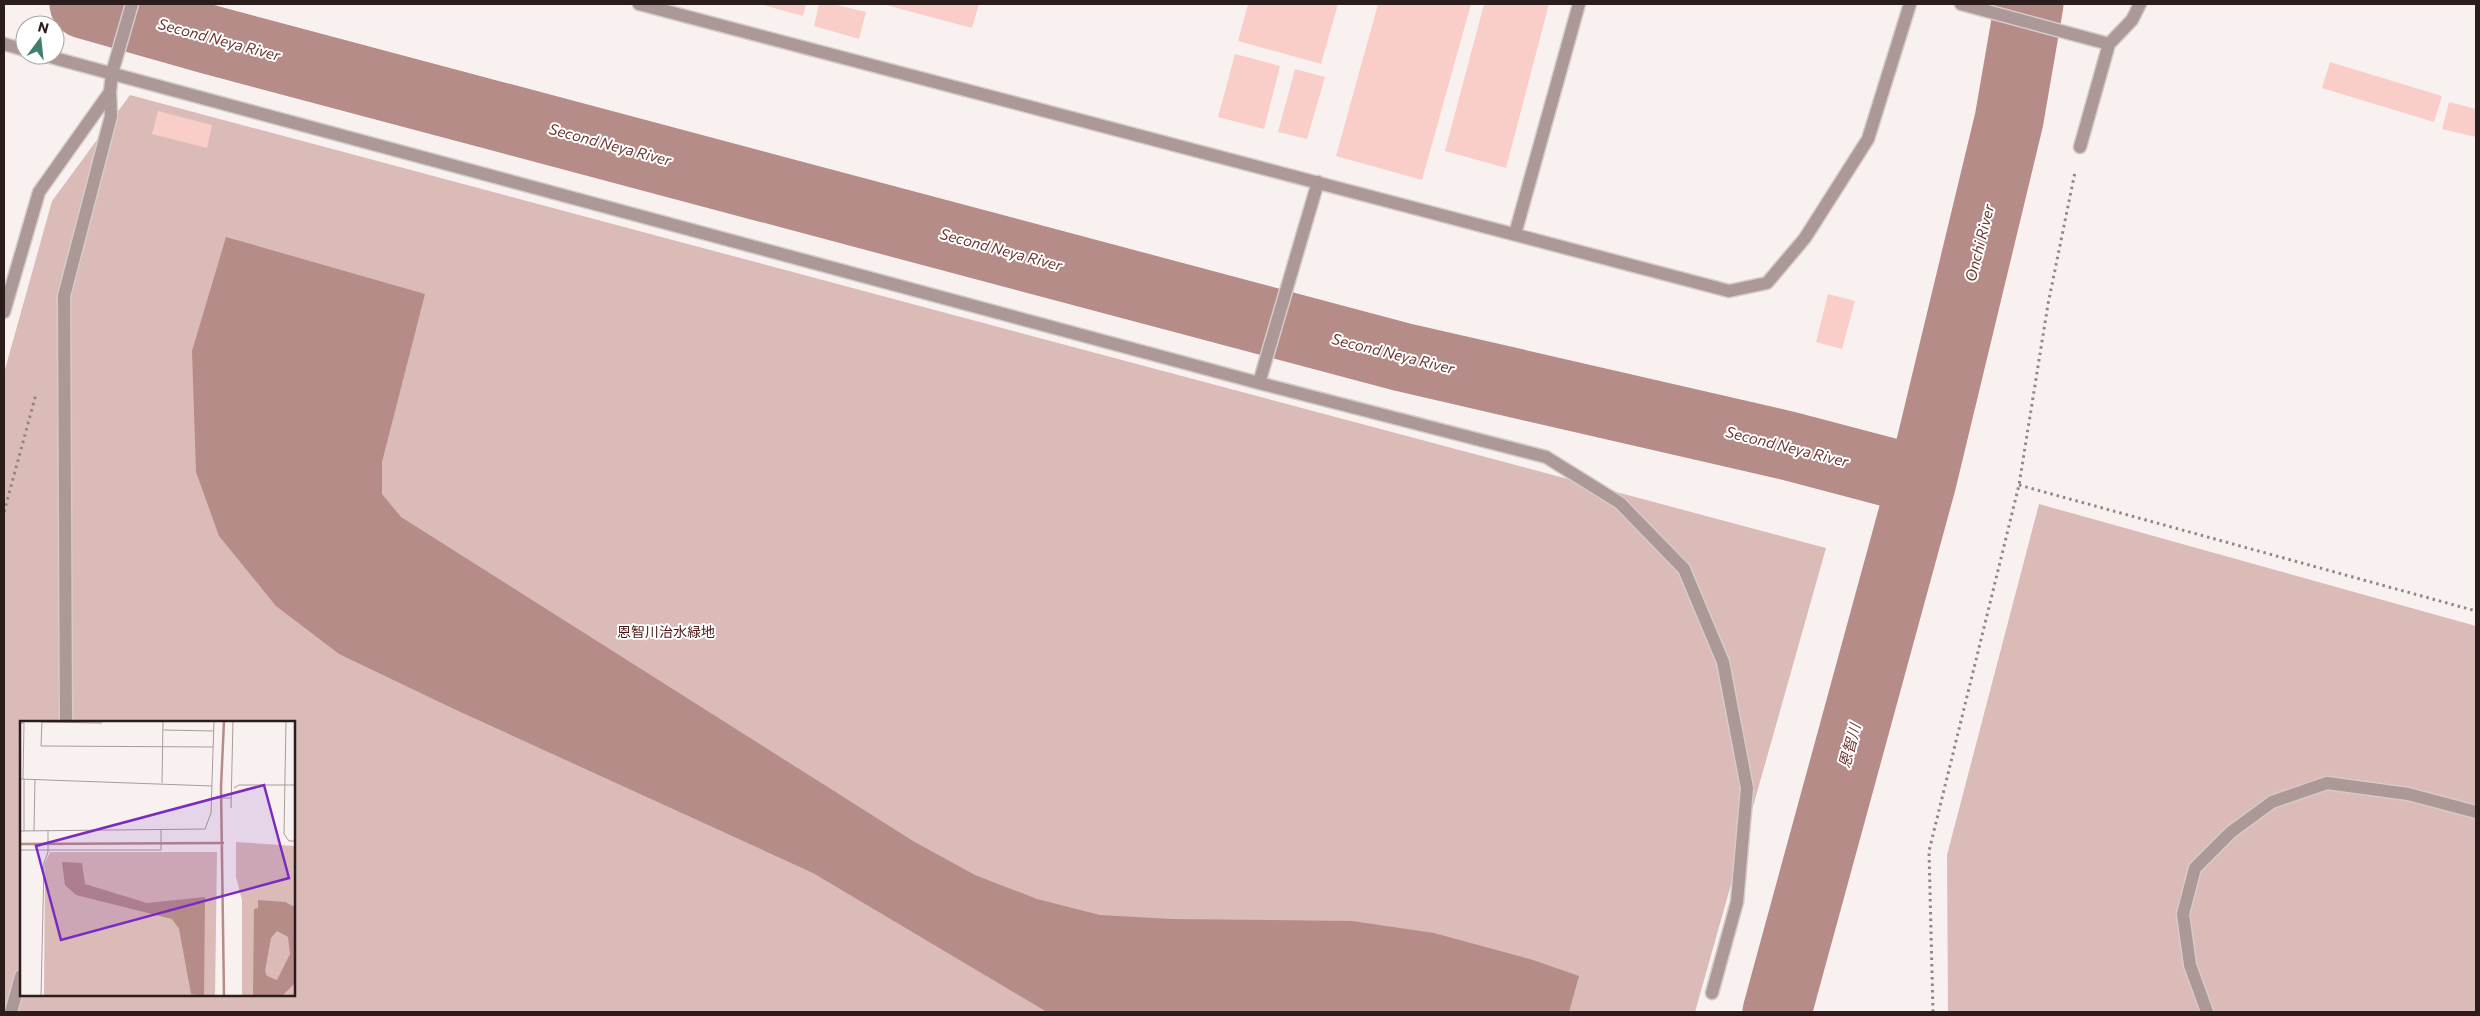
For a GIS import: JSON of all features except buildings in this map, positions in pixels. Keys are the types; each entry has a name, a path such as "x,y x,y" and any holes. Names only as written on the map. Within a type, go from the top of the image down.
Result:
{"street":[{"path":"66,721 64,296 111,116 110,92 112,73 132,4"},
{"path":"639,4 675,8 1729,291 1767,283 1805,238 1868,139 1910,4"},
{"path":"1515,234 1579,4"},
{"path":"1961,4 2109,44"},
{"path":"2080,147 2109,44 2132,20 2140,4"},
{"path":"65,61 1259,383 1546,457 1620,503 1684,569 1723,662 1746,788 1738,902 1712,993"},
{"path":"4,312 39,192 110,92"},
{"path":"1259,383 1318,182"},
{"path":"2207,1012 2190,965 2182,914 2195,868 2231,832 2272,802 2327,783 2408,794 2476,812"},
{"path":"11,1012 20,980"}],"path":[{"path":"1933,1012 1929,851 2019,485 2048,304 2080,147"},
{"path":"4,512 38,390"},
{"path":"2019,485 2476,611"}],"green space":[{"name":"恩智川治水緑地","path":"130,95 1826,548 1695,1012 4,1012 4,373 52,201"},
{"path":"2039,504 2476,626 2476,1012 1948,1012 1947,855"}],"shaded area":[{"path":"226,237 425,294 382,462 382,494 401,517 913,841 975,875 1037,899 1100,915 1172,919 1352,921 1434,933 1533,960 1579,976 1569,1012 1047,1012 813,873 454,709 339,654 276,606 219,536 196,472 192,351"}],"waterway":[{"name":"Second Neya River","path":"84,4 211,40 1402,357 1789,446 1922,481"},
{"name":"恩智川","path":"1777,1012 1922,481 2009,120 2029,4"}],"water label":[{"name":"Onchi River","path":"1980,243"}]}
